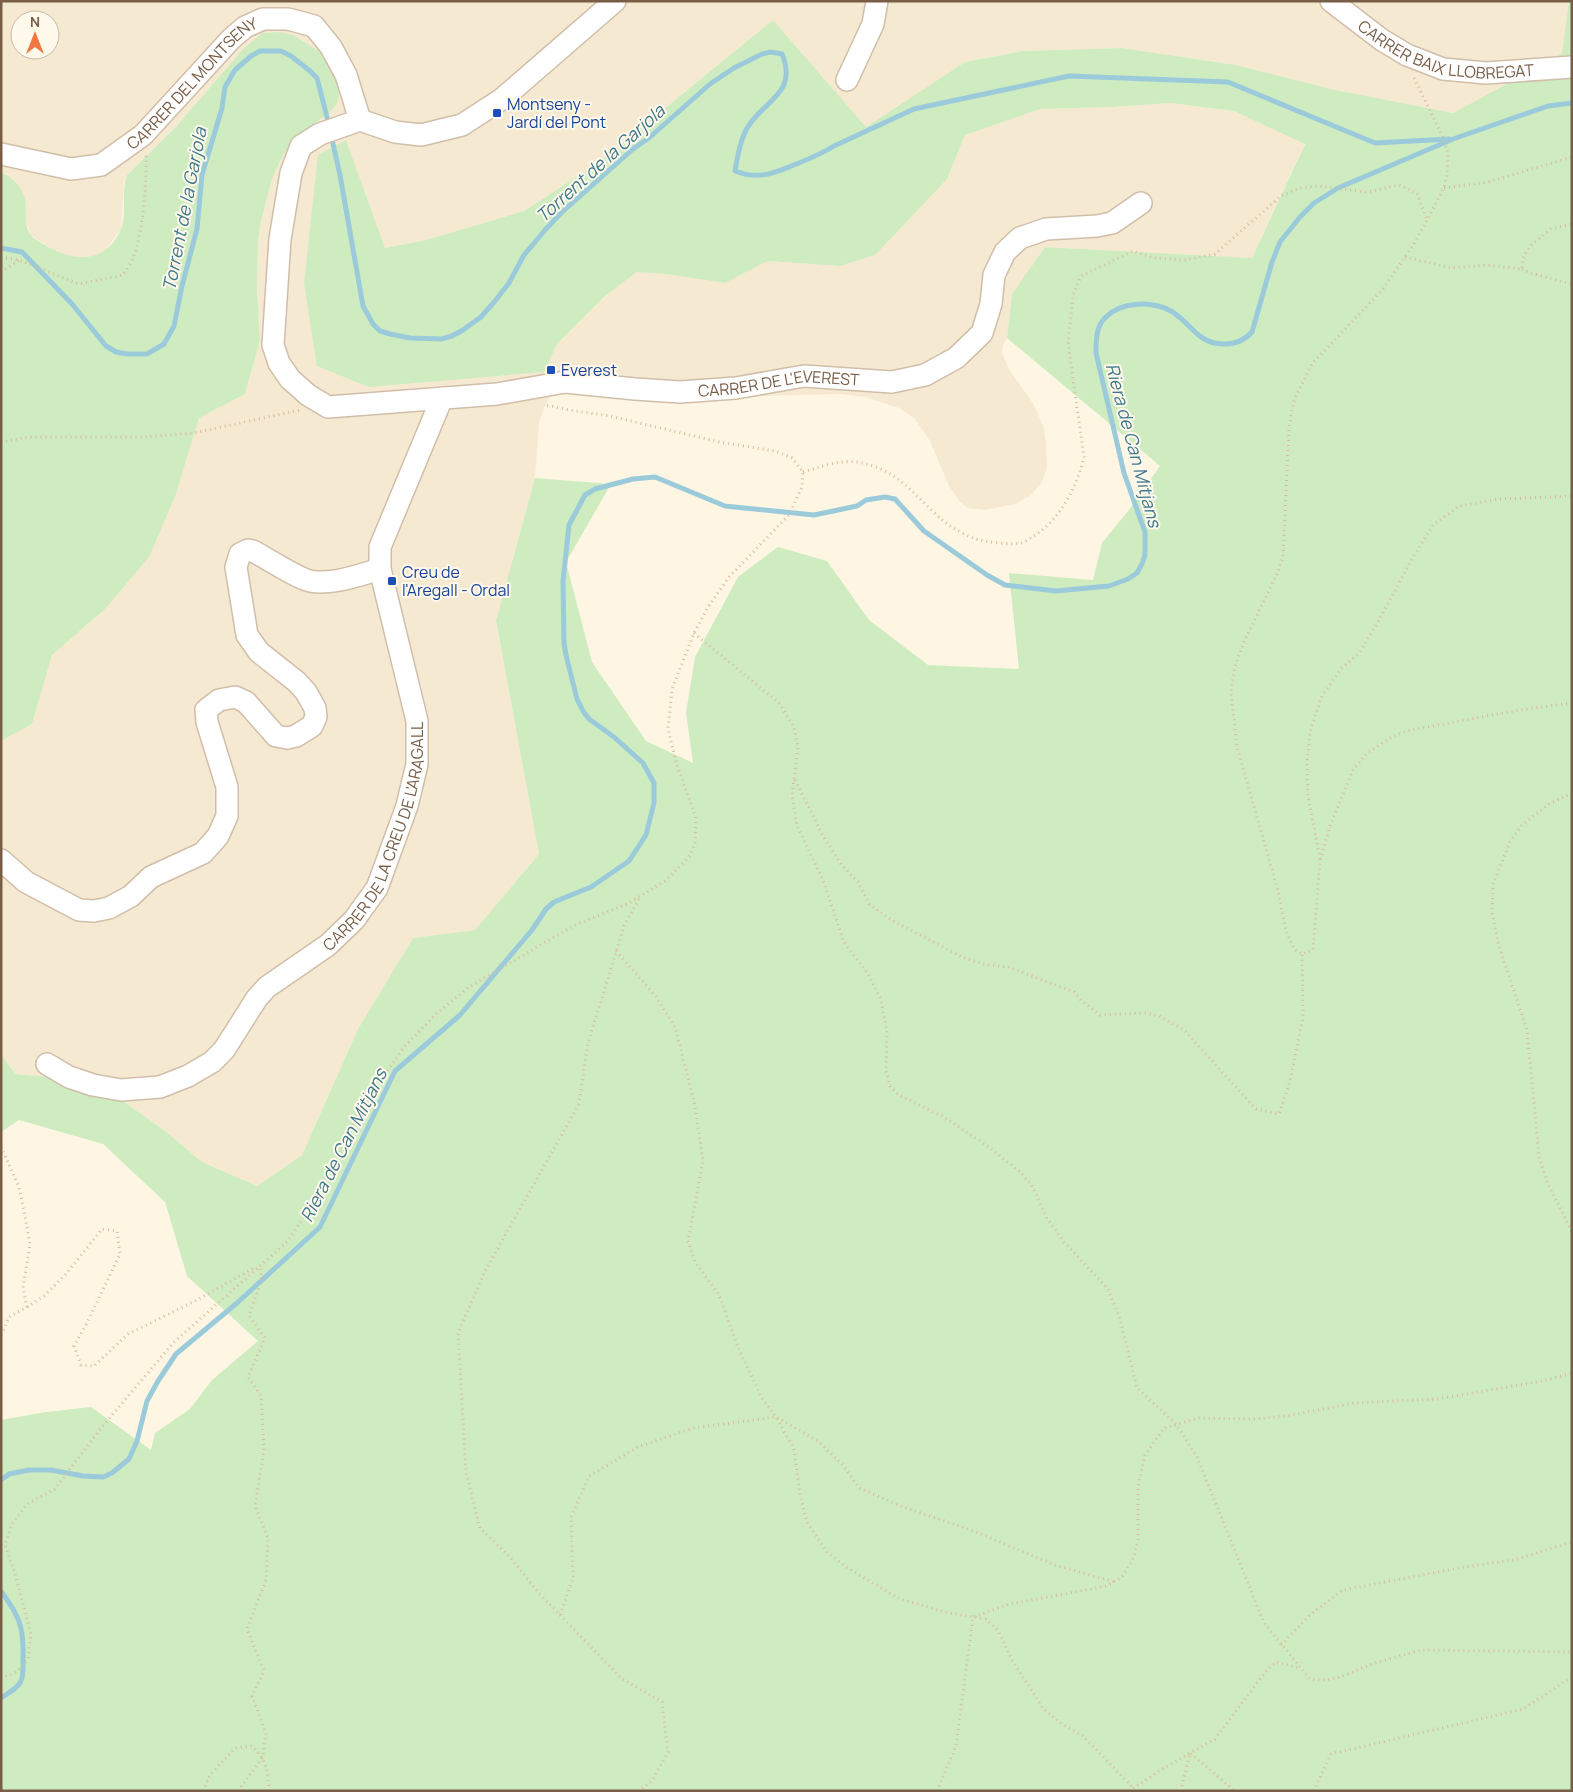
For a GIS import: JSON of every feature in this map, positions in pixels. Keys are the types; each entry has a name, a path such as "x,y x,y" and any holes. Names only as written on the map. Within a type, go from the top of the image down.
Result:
{"street":[{"path":"328,407 308,395 290,378 279,363 272,345 280,239 291,173 301,146 320,134 360,120 395,132 421,135 462,125 502,99 615,1"},
{"path":"847,80 873,24 877,1"},
{"name":"CARRER BAIX LLOBREGAT","path":"1331,1 1382,40 1407,55 1442,69 1486,73 1572,67"},
{"name":"CARRER DEL MONTSENY","path":"1,154 71,169 101,165 144,135 231,39 245,27 263,19 288,19 314,26 331,47 346,74 360,120"},
{"name":"CARRER DE L'EVEREST","path":"328,407 497,394 565,382 680,392 736,388 804,376 892,382 925,375 956,358 982,333 991,304 994,275 1006,252 1020,238 1046,229 1097,226 1112,223 1141,204"},
{"name":"CARRER DE LA CREU DE L'ARAGALL","path":"47,1064 69,1077 93,1086 121,1090 160,1086 188,1076 212,1062 224,1050 257,998 267,987 328,945 354,920 377,888 407,806 418,764 418,721 380,569 380,548 442,398"},
{"path":"1,860 26,882 79,910 94,911 109,908 131,896 151,877 203,853 218,836 227,816 227,787 206,710 219,700 235,697 246,702 276,736 287,738 296,736 312,726 316,717 316,708 306,692 297,682 258,652 247,635 236,568 240,554 248,550 253,551 305,580 318,582 352,577 380,569"}],"path":[{"path":"1407,55 1416,85 1442,134 1448,153 1444,188 1427,220 1383,289 1312,364 1294,400 1289,428 1283,556 1278,572 1244,642 1235,666 1231,692 1237,747 1278,891 1286,932 1294,950 1302,954 1313,950 1320,860 1330,826 1353,770 1367,753 1393,736 1411,730 1519,710 1572,704"},
{"path":"1,257 19,260 79,284 122,275 133,260 138,241 145,190 146,156 144,135"},
{"path":"1444,188 1488,182 1572,157"},
{"path":"803,472 838,461 858,462 876,467 893,474 933,512 953,528 974,539 1022,543 1043,531 1058,513 1076,484 1084,457 1068,344 1073,295 1081,276 1133,251 1154,258 1185,260 1215,254 1281,196 1299,188 1318,186 1368,192 1399,184 1416,194 1427,220"},
{"path":"1522,269 1523,258 1530,246 1551,229 1572,224"},
{"path":"1404,258 1452,268 1488,264 1522,269 1530,273 1572,284"},
{"path":"1,272 19,260"},
{"path":"1,1678 17,1672 28,1659 31,1634 14,1570 5,1545 12,1524 27,1504 55,1489 102,1427 172,1343 286,1243 308,1211 361,1109 404,1047 436,1014 469,987 573,926 640,897 664,882 690,856 695,843 696,817 677,766 668,728 672,689 694,633 708,607 729,578 789,515 802,487 803,472 792,458 775,451 719,442 610,416 542,404"},
{"path":"2,443 28,437 144,437 194,433 303,410 328,407"},
{"path":"1320,860 1308,796 1307,764 1310,732 1322,696 1342,668 1359,653 1433,525 1459,506 1500,499 1572,496"},
{"path":"694,633 779,703 794,727 798,748 792,795 797,826 823,880 844,942 868,974 881,1000 887,1031 886,1071 890,1086 899,1095 944,1117 986,1145 1019,1171 1032,1186 1047,1218 1064,1242 1108,1289 1120,1319 1137,1388 1176,1424 1196,1457 1264,1624 1301,1669 1310,1679 1327,1680 1420,1650 1572,1652"},
{"path":"794,778 823,836 841,864 858,882 869,904 893,921 964,958 983,964 1008,967 1074,992 1100,1015 1146,1012 1159,1016 1184,1030 1256,1109 1279,1114 1290,1081 1303,1017 1302,954"},
{"path":"1572,793 1549,804 1521,826 1510,842 1493,884 1492,912 1498,943 1527,1030 1539,1156 1548,1184 1572,1232"},
{"path":"638,1791 652,1781 668,1752 662,1702 621,1678 560,1615 509,1556 480,1528 466,1472 458,1333 485,1271 579,1104 588,1043 624,926 640,897"},
{"path":"616,951 654,994 675,1027 694,1101 703,1161 688,1241 695,1262 719,1295 739,1350 762,1398 776,1417 794,1450 800,1495 807,1522 827,1552 846,1567 900,1599 949,1613 986,1620 999,1632 1012,1660 1043,1708 1058,1722 1083,1736 1133,1788"},
{"path":"1,1147 19,1186 30,1244 24,1288 26,1307"},
{"path":"1,1335 9,1317 44,1296 66,1274 102,1229 117,1231 120,1254 74,1346 81,1365 94,1366 128,1334 197,1300 261,1264"},
{"path":"261,1264 261,1281 249,1316 265,1338 248,1377 261,1396 264,1450 255,1506 268,1538 266,1580 246,1629 264,1671 252,1696 266,1733 263,1757 268,1775 269,1791"},
{"path":"973,1617 1010,1604 1107,1586 1122,1577 1134,1557 1138,1539 1138,1486 1145,1455 1164,1428 1199,1418 1252,1420 1287,1416 1354,1403 1438,1399 1543,1381 1572,1372"},
{"path":"560,1615 573,1578 571,1517 589,1476 638,1447 693,1428 776,1417 818,1441 843,1465 860,1488 903,1507 971,1530 1055,1565 1115,1582"},
{"path":"1281,1645 1311,1614 1343,1590 1464,1567 1514,1560 1572,1542"},
{"path":"937,1791 956,1746 973,1617"},
{"path":"1129,1791 1162,1769 1216,1739 1267,1670 1276,1662 1301,1669"},
{"path":"1314,1791 1331,1754 1523,1709 1572,1677"},
{"path":"203,1791 210,1775 234,1748 252,1746 263,1757"},
{"path":"1181,1791 1190,1753"},
{"path":"1190,1753 1235,1791"},
{"path":"238,1791 263,1757"}],"shaded area":[{"path":"1,1 1569,1 1563,54 1453,113 1331,89 1236,65 1122,48 1023,51 965,62 866,127 773,20 598,163 524,211 426,240 385,248 346,141 318,155 456,379 543,372 557,344 605,296 637,272 666,274 725,283 768,261 840,266 947,179 965,135 1041,109 1170,103 1234,111 1305,143 1252,258 1045,247 1012,294 1007,338 1003,345 1002,353 1009,369 1034,405 1044,428 1046,443 1047,468 1041,484 1030,496 1015,504 985,510 968,508 960,502 949,486 930,441 914,418 899,408 866,397 840,394 718,397 552,391 539,422 535,478 496,622 539,854 475,930 413,938 358,1029 302,1155 257,1186 202,1162 164,1130 94,1081 16,1074 1,1055 1,741 32,724 52,655 105,609 176,494 199,418 245,394 260,340 257,292 258,240 272,179 283,155 305,131 324,117 339,97 337,80 327,56 270,32 262,33 244,48 173,130 127,175 124,182 121,229 107,248 93,256 69,256 53,250 31,235 7,174 1,173"}],"green space":[{"path":"1569,1 1572,1 1572,1791 1,1791 1,1420 91,1407 151,1450 155,1433 190,1409 212,1380 258,1341 187,1276 165,1202 103,1144 19,1120 1,1132 1,1055 16,1074 94,1081 164,1130 202,1162 257,1186 302,1155 358,1029 413,938 475,930 539,854 496,621 535,478 611,484 566,562 592,662 646,741 693,763 686,713 695,657 738,577 778,547 827,561 869,620 928,665 1019,669 1009,573 1093,580 1102,543 1132,506 1160,466 1007,338 1012,294 1045,247 1252,258 1305,144 1234,111 1170,103 1041,109 965,135 947,179 875,255 840,266 768,261 725,283 666,274 637,272 605,296 557,344 544,372 369,387 317,366 304,283 318,155 346,140 385,248 426,240 524,211 598,163 773,20 866,127 965,62 1023,51 1122,48 1236,65 1331,89 1453,113 1562,54"},
{"path":"279,32 293,35 327,56 337,80 339,98 330,112 305,131 283,155 272,179 258,240 257,292 260,340 245,394 199,418 176,494 149,557 105,609 52,655 32,724 1,741 1,173 13,180 24,195 27,227 30,234 39,242 55,251 77,257 87,257 106,250 114,242 122,224 124,189 127,175 173,130 244,48 262,33"}],"waterway":[{"name":"Torrent de la Garjola","path":"1,248 22,252 72,304 106,346 116,352 147,354 164,344 174,326 197,229 202,175 222,108 225,87 235,70 260,51 281,51 291,56 317,78 329,125"},
{"name":"Torrent de la Garjola","path":"331,135 363,306 373,324 380,331 410,338 441,339 463,330 481,317 509,283 524,255 546,229 561,213 633,149 650,137 710,84 734,68 762,54 771,52 782,54 786,68 786,79 776,96 746,130 739,150 735,171 744,174 768,174 783,169 914,109 1069,76 1228,82 1375,143 1449,139"},
{"name":"Riera de Can Mitjans","path":"1,1480 9,1474 29,1470 51,1470 83,1476 103,1477 112,1473 129,1459 137,1441 147,1401 176,1354 237,1303 320,1227 395,1071 460,1015 532,930 546,909 554,902 591,887 629,861 646,835 654,803 654,783 643,763 614,737 589,719 583,711 577,699 566,655 564,643 563,581 569,525 585,495 595,489 633,479 655,477 725,506 814,515 857,506 866,500 885,497 895,499 924,531 987,575 1005,585 1056,591 1109,586 1128,579 1137,573 1142,564 1145,555 1145,532 1124,473 1096,353 1097,334 1103,320 1113,312 1129,305 1155,305 1177,315 1202,338 1208,341 1225,344 1240,341 1252,332 1272,262 1280,242 1314,203 1338,188 1453,139 1548,106 1572,103"},
{"name":"Riera de Can Mitjans","path":"1,1591 17,1616 23,1639 23,1672 21,1681 1,1698"}],"place":[{"name":"Montseny - Jardí del Pont","path":"497,113"},
{"name":"Everest","path":"551,370"},
{"name":"Creu de l'Aregall - Ordal","path":"392,581"}]}
